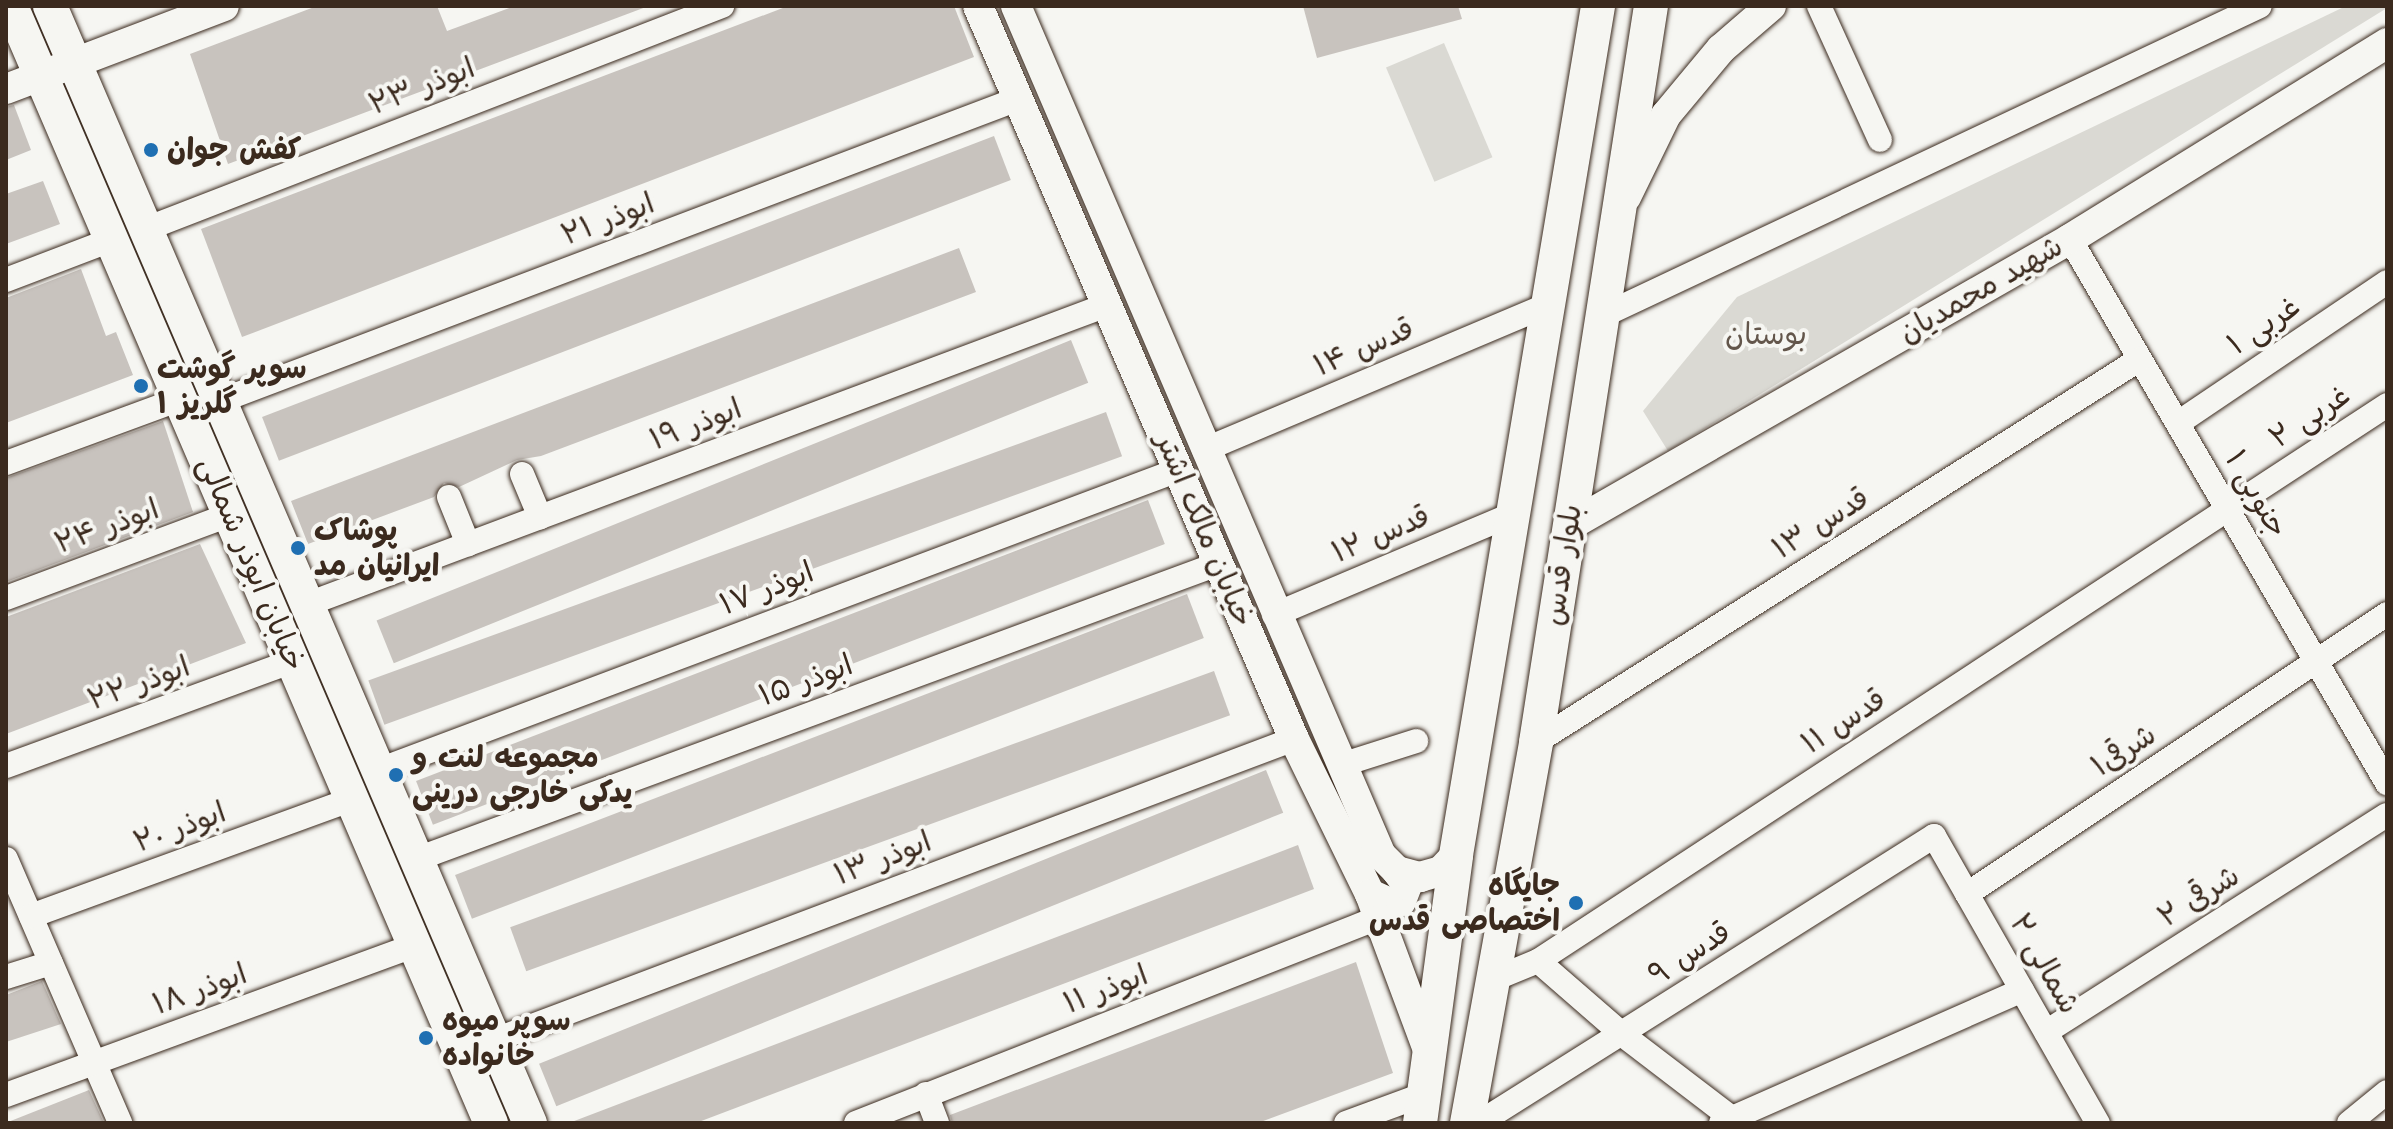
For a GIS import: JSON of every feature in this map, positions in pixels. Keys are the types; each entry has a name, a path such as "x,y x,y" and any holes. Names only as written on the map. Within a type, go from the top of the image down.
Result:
{"main road":[{"name":"خیابان ابوذر شمالی","path":"11,6 415,945 482,1120"},
{"name":"خیابان ابوذر شمالی","path":"50,6 530,1123"},
{"name":"بلوار قدس","path":"1423,1108 1456,855 1598,6"},
{"name":"بلوار قدس","path":"1467,1123 1536,742 1651,6"}],"street":[{"path":"6,89 224,6"},
{"name":"ابوذر ۲۳","path":"146,229 722,6"},
{"name":"خیابان مالک اشتر","path":"978,6 1294,739 1375,906 1429,1053"},
{"name":"خیابان مالک اشتر","path":"1016,6 1274,615 1381,855 1397,871"},
{"path":"1620,209 1666,115 1721,49 1771,6"},
{"path":"1819,6 1880,140"},
{"path":"1602,316 2260,6"},
{"name":"شهید محمدیان","path":"1569,526 2070,239 2387,43"},
{"name":"ابوذر ۲۱","path":"220,401 1018,99"},
{"name":"۱ جنوبی","path":"2070,239 2387,783"},
{"path":"6,280 111,240"},
{"name":"غربی ۱","path":"2178,423 2387,282"},
{"name":"ابوذر ۱۹","path":"308,604 1107,305"},
{"name":"قدس ۱۴","path":"1204,450 1548,305"},
{"name":"قدس ۱۳","path":"1536,742 2140,359"},
{"path":"6,463 180,399"},
{"name":"غربی ۲","path":"2228,509 2387,405"},
{"name":"ابوذر ۱۷","path":"379,770 1178,470"},
{"path":"522,474 540,517"},
{"path":"449,497 468,544"},
{"name":"قدس ۱۱","path":"1492,980 1538,961 2228,509"},
{"name":"قدس ۱۲","path":"1274,615 1513,514"},
{"name":"ابوذر ۲۴","path":"6,598 229,515"},
{"name":"ابوذر ۱۵","path":"417,859 1218,564"},
{"name":"شرقی۱","path":"1967,894 2387,614"},
{"name":"ابوذر ۲۲","path":"6,766 293,661"},
{"name":"ابوذر ۱۳","path":"495,1040 1294,739"},
{"path":"1341,765 1416,741"},
{"name":"ابوذر ۲۰","path":"31,916 352,799"},
{"name":"شرقی ۲","path":"2046,1032 2387,815"},
{"name":"شمالی ۲","path":"1934,836 2098,1123"},
{"name":"قدس ۹","path":"1479,1123 1934,836"},
{"path":"1397,871 1420,877 1441,871 1456,855"},
{"path":"6,859 120,1123"},
{"path":"1375,906 1401,901 1407,885 1397,871"},
{"name":"ابوذر ۱۱","path":"856,1123 1375,906"},
{"name":"ابوذر ۱۸","path":"6,1095 415,945"},
{"path":"1538,961 1623,1035 1730,1121 2022,990"},
{"path":"6,977 51,963"},
{"path":"2349,1123 2387,1092"},
{"path":"926,1094 937,1123"},
{"path":"1346,1123 1423,1108"}],"green space":[{"name":"بوستان","path":"2346,6 2387,8 1668,451 1643,411 1737,297"},
{"path":"1444,43 1492,157 1434,182 1386,68"}],"building":[{"path":"317,6 437,6 447,31 515,6 646,7 228,164 190,54"},
{"path":"788,6 954,6 974,57 242,337 201,229"},
{"path":"1303,6 1458,6 1462,19 1317,58"},
{"path":"14,105 31,150 6,160 6,107"},
{"path":"994,136 1011,180 279,461 262,417"},
{"path":"43,181 60,224 6,244 6,194"},
{"path":"959,248 976,292 541,456 517,460 459,487 444,483 434,497 308,544 291,501"},
{"path":"81,269 106,336 116,332 133,375 6,423 6,298"},
{"path":"1071,340 1088,383 394,663 377,621"},
{"path":"1106,412 1122,456 384,725 368,680"},
{"path":"163,421 193,512 6,582 6,478"},
{"path":"1148,500 1165,544 433,825 416,781"},
{"path":"200,544 246,643 6,734 6,617"},
{"path":"1187,594 1204,638 472,919 455,875"},
{"path":"1214,671 1230,715 526,971 510,927"},
{"path":"1266,770 1283,813 556,1106 539,1064"},
{"path":"1298,845 1314,889 696,1123 569,1123"},
{"path":"1356,962 1393,1073 1258,1123 952,1123 950,1115"},
{"path":"42,981 61,1024 6,1042 6,995"},
{"path":"89,1090 104,1123 8,1123 8,1122"}],"place":[{"name":"کفش جوان","path":"151,150"},
{"name":"سوپر گوشت گلریز ۱","path":"141,386"},
{"name":"پوشاک ایرانیان مد","path":"298,548"},
{"name":"مجموعه لنت و یدکی خارجی درینی","path":"396,775"},
{"name":"جایگاه اختصاصی قدس","path":"1576,903"},
{"name":"سوپر میوه خانواده","path":"426,1038"}]}
